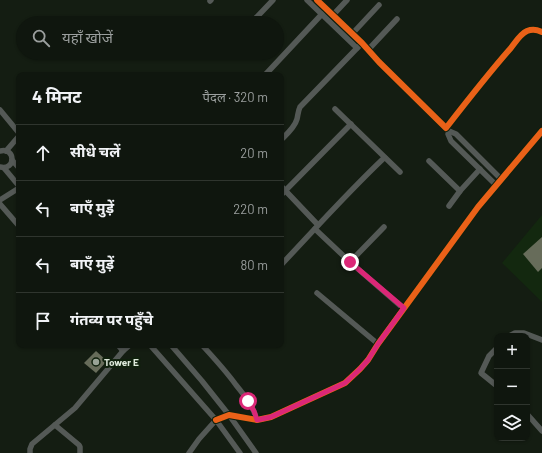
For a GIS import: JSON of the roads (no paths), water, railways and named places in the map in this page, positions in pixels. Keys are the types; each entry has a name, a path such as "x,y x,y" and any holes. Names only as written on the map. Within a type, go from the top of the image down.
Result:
{"street":[{"path":"258,16 273,0"},
{"path":"307,0 357,48"},
{"path":"317,0 447,129 456,134 501,179"},
{"path":"333,15 347,0"},
{"path":"352,34 379,6"},
{"path":"284,55 322,14"},
{"path":"368,50 397,19"},
{"path":"496,185 450,141 447,129 497,63 521,36 532,30 542,32"},
{"path":"284,137 297,120 300,106 362,43"},
{"path":"268,72 279,60"},
{"path":"336,109 400,172"},
{"path":"0,110 16,129"},
{"path":"284,188 351,124"},
{"path":"189,453 216,420 229,415 257,420 271,417 345,383 368,360 378,344 478,207 542,131"},
{"path":"16,138 2,150 12,156 12,160 16,165"},
{"path":"284,262 316,227 385,158"},
{"path":"2,167 9,166 12,160"},
{"path":"429,161 460,191"},
{"path":"2,167 16,183"},
{"path":"449,206 460,191 480,169"},
{"path":"0,200 16,189"},
{"path":"284,192 350,262 404,308"},
{"path":"0,204 16,223"},
{"path":"350,262 384,227"},
{"path":"317,293 378,344"},
{"path":"530,335 542,340"},
{"path":"30,453 32,444 75,408 126,348"},
{"path":"153,348 216,420 240,453"},
{"path":"174,348 229,415 256,453"},
{"path":"205,348 226,372 248,401 257,420"},
{"path":"494,351 489,356 481,373 494,384"},
{"path":"530,417 542,431"},
{"path":"55,425 80,445 80,453"}],"place":[{"name":"Tower E","path":"96,362"}]}
